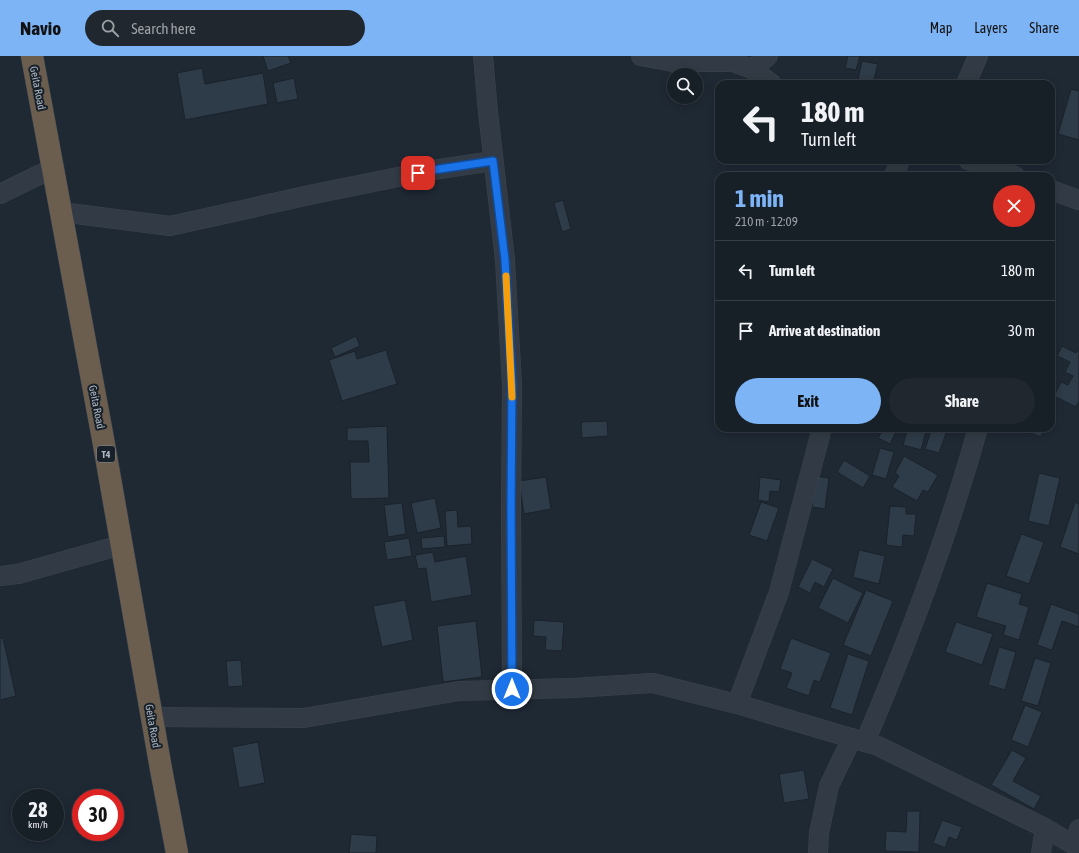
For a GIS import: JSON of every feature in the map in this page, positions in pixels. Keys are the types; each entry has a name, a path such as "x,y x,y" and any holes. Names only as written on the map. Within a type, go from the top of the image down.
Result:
{"highway":[{"name":"Geita Road","path":"32,56 102,431 176,853"}],"street":[{"path":"483,56 493,161 505,260 512,385 512,689"},
{"path":"641,56 673,62 733,62 752,69 767,80"},
{"path":"752,69 768,56"},
{"path":"968,80 978,56"},
{"path":"60,212 170,226 314,194 433,170 493,161"},
{"path":"980,164 1003,172"},
{"path":"0,194 52,168"},
{"path":"1055,191 1079,200"},
{"path":"737,704 779,592 821,432"},
{"path":"818,853 819,832 829,786 858,740 894,675 931,578 968,465 977,432"},
{"path":"0,576 18,574 121,545"},
{"path":"152,716 304,718 459,691 573,688 653,683 737,704 878,746 1045,828 1078,841"},
{"path":"1041,853 1045,828"}],"building":[{"path":"263,56 288,56 291,63 268,71"},
{"path":"848,56 860,56 856,70 845,68"},
{"path":"862,61 878,64 874,80 858,80"},
{"path":"202,68 205,84 263,73 268,104 185,120 177,73"},
{"path":"294,78 298,99 277,103 273,83"},
{"path":"1071,89 1079,91 1079,140 1058,134"},
{"path":"563,200 571,229 562,232 554,203"},
{"path":"356,336 360,346 335,357 331,348"},
{"path":"1062,346 1076,353 1078,350 1079,351 1079,401 1076,407 1055,396 1061,382 1068,385 1073,376 1065,372 1070,362 1057,356"},
{"path":"386,350 397,384 342,401 329,360 355,351 357,359"},
{"path":"607,421 608,436 582,438 581,422"},
{"path":"387,426 389,498 351,499 350,462 369,462 368,441 347,441 347,428"},
{"path":"882,432 896,432 890,444 878,438"},
{"path":"907,432 926,432 921,450 903,445"},
{"path":"931,432 947,432 939,453 925,449"},
{"path":"1028,432 1043,432 1041,437"},
{"path":"880,448 894,452 886,479 872,475"},
{"path":"904,456 938,475 928,492 923,490 917,501 892,487 899,476 895,473"},
{"path":"844,460 870,476 863,488 837,472"},
{"path":"1039,473 1060,478 1049,526 1028,521"},
{"path":"816,476 829,478 825,509 812,507"},
{"path":"546,477 551,509 524,514 519,481"},
{"path":"760,477 781,480 779,492 770,491 769,502 758,500"},
{"path":"435,498 441,528 417,533 411,503"},
{"path":"761,502 779,508 767,541 749,535"},
{"path":"1075,502 1079,504 1079,554 1060,547"},
{"path":"402,503 406,534 388,537 384,505"},
{"path":"890,506 906,507 906,514 916,514 914,536 903,535 902,547 886,545"},
{"path":"457,510 458,527 471,526 472,544 447,546 445,511"},
{"path":"1021,534 1044,542 1029,584 1006,576"},
{"path":"444,536 445,547 422,549 421,538"},
{"path":"409,538 412,556 387,560 384,542"},
{"path":"859,550 885,556 879,584 853,577"},
{"path":"433,552 435,562 466,556 472,595 431,602 426,568 418,569 415,555"},
{"path":"812,559 833,569 824,587 815,582 810,593 798,587"},
{"path":"833,578 863,593 848,623 818,608"},
{"path":"987,583 1022,594 1019,604 1029,607 1019,640 1003,635 1006,626 976,617"},
{"path":"866,590 893,601 871,656 843,645"},
{"path":"405,600 413,640 382,647 373,606"},
{"path":"1051,604 1079,614 1079,627 1062,621 1052,650 1037,645"},
{"path":"534,620 564,622 562,651 545,650 546,637 533,636"},
{"path":"476,621 482,677 443,682 437,626"},
{"path":"956,622 993,634 982,665 945,652"},
{"path":"0,638 3,638 16,696 0,700"},
{"path":"791,638 831,653 820,682 814,680 809,696 786,688 792,673 780,669"},
{"path":"999,647 1016,652 1005,690 988,685"},
{"path":"848,654 869,661 852,715 830,708"},
{"path":"1035,658 1051,663 1038,706 1021,701"},
{"path":"241,660 243,686 228,687 226,661"},
{"path":"1025,705 1042,712 1028,747 1011,740"},
{"path":"258,742 265,783 239,788 232,747"},
{"path":"1012,750 1026,758 1013,781 1041,796 1034,809 991,785"},
{"path":"804,770 809,799 784,803 779,774"},
{"path":"907,811 920,811 919,852 885,851 886,831 906,832"},
{"path":"942,820 962,827 957,840 949,837 945,848 933,843"},
{"path":"351,834 377,836 376,853 349,853"}],"slow traffic":[{"path":"506,276 512,397"}],"route":[{"path":"418,173 493,161 505,260 512,385 512,689"}]}
